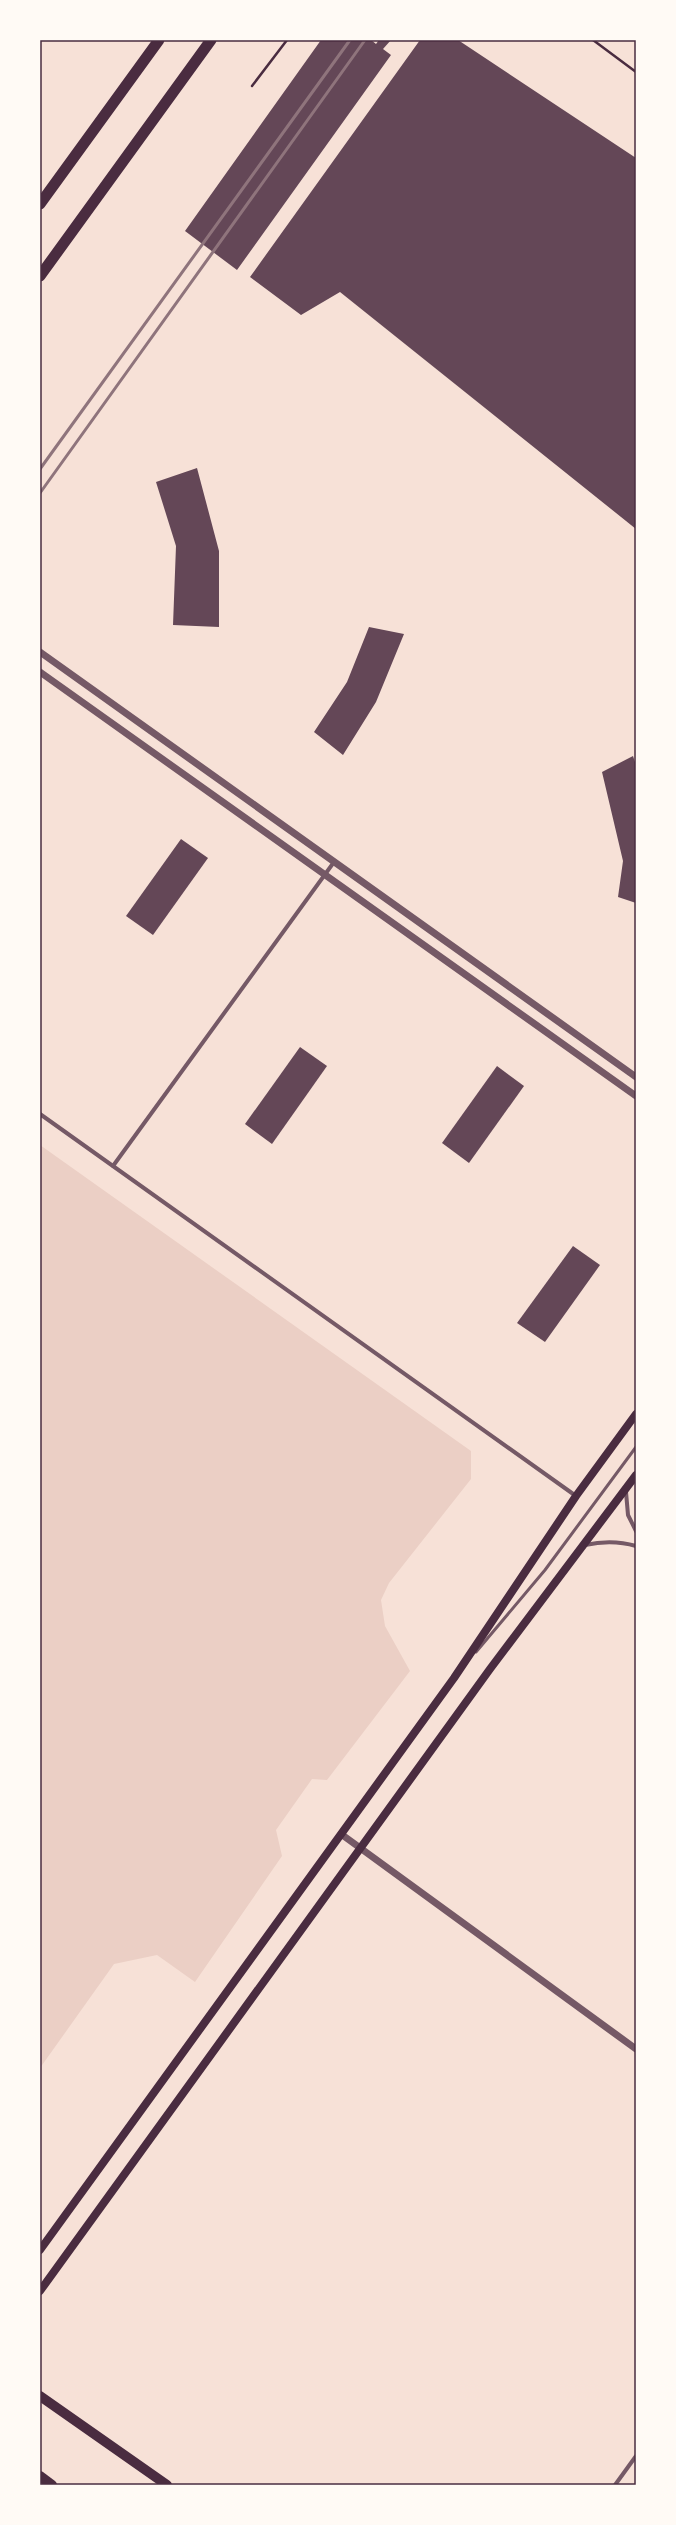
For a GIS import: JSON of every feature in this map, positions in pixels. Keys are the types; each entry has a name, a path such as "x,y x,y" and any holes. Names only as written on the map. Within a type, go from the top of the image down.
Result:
{"highway":[{"path":"40,204 159,40"},
{"path":"40,276 212,40"}],"main road":[{"path":"40,2250 454,1678 576,1496 636,1414"},
{"path":"40,2291 490,1669 585,1545 636,1475"},
{"path":"40,2396 166,2485"},
{"path":"40,2476 52,2485"}],"street":[{"path":"40,652 636,1078"},
{"path":"40,672 636,1096"},
{"path":"113,1166 334,862"},
{"path":"40,1114 576,1496"},
{"path":"626,1489 628,1516 636,1531"},
{"path":"585,1545 599,1542 622,1542 636,1546"},
{"path":"341,1834 636,2049"},
{"path":"616,2485 636,2456"}],"lane":[{"path":"454,1678 545,1570 636,1447"}],"path":[{"path":"252,86 287,40"},
{"path":"593,40 636,72"}],"shaded area":[{"path":"40,1145 471,1451 471,1479 389,1583 381,1600 385,1626 410,1671 327,1780 312,1779 276,1830 282,1856 195,1982 157,1955 114,1964 40,2068"}],"building":[{"path":"321,40 371,40 376,44 379,40 391,40 383,49 391,55 237,270 185,231"},
{"path":"420,40 458,40 636,158 636,529 340,292 301,315 250,277"},
{"path":"197,468 219,551 219,627 173,625 176,546 156,482"},
{"path":"369,627 404,634 376,702 343,755 314,732 347,682"},
{"path":"633,756 636,765 636,903 618,897 623,861 602,772"},
{"path":"181,839 208,858 153,935 126,916"},
{"path":"300,1047 327,1066 272,1144 245,1124"},
{"path":"497,1066 524,1086 469,1163 442,1143"},
{"path":"573,1246 600,1265 545,1342 517,1323"}],"railway":[{"path":"40,469 350,40"},
{"path":"40,493 365,40"}]}
